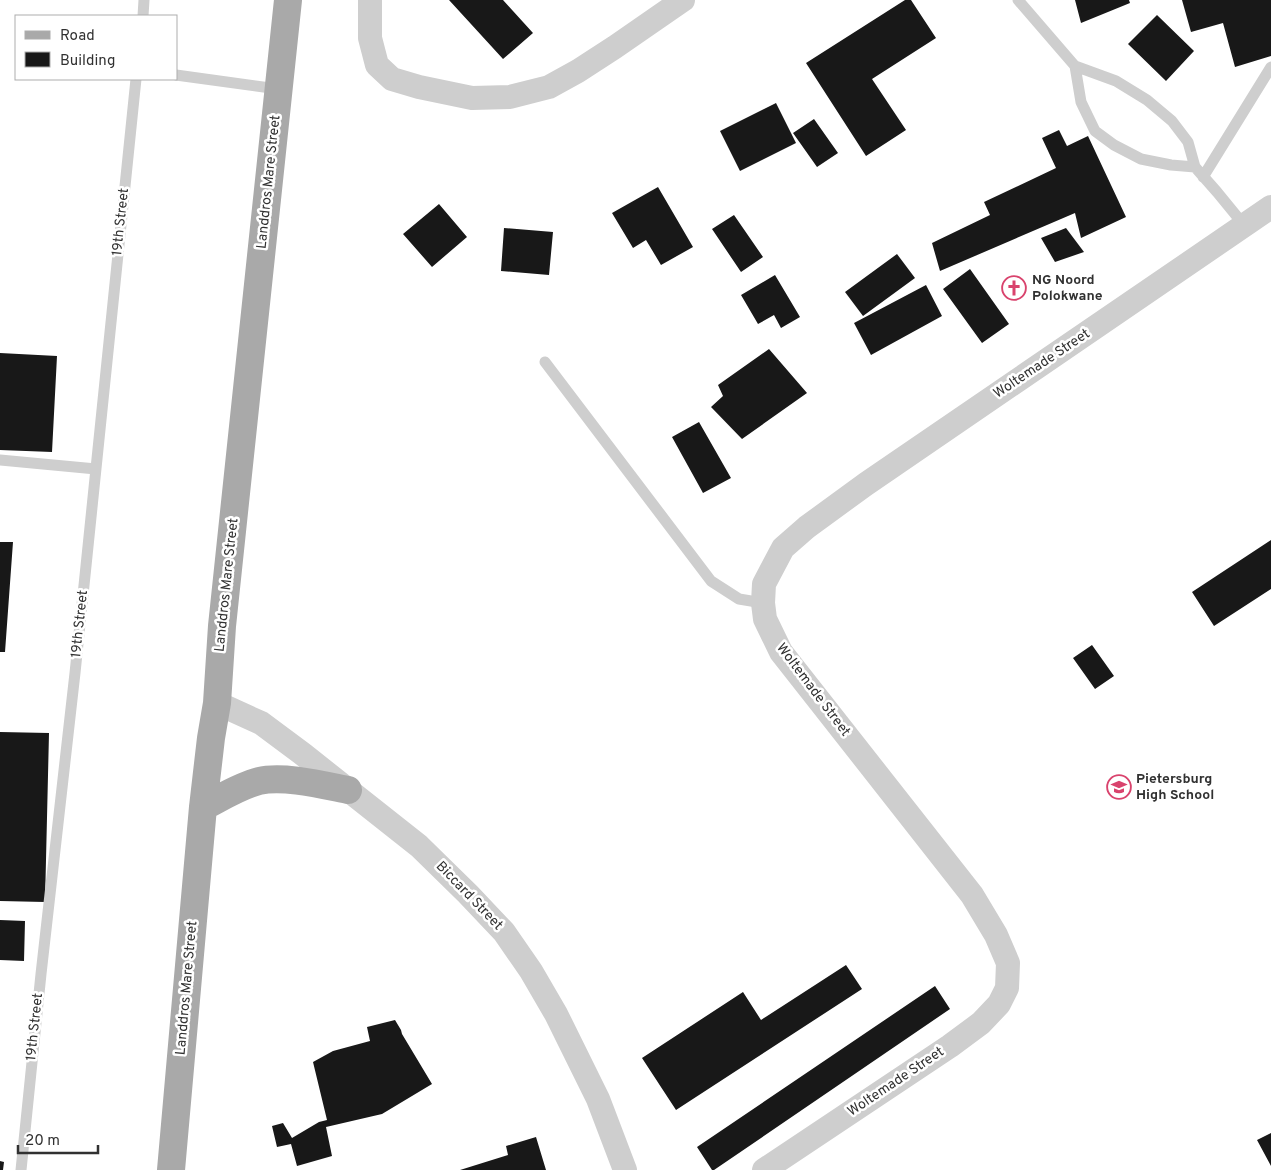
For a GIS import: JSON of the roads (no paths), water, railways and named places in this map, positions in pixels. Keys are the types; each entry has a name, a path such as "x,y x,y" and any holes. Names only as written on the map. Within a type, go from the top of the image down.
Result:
{"main road":[{"name":"Landdros Mare Street","path":"171,1170 203,807 217,703 222,626 288,0"},
{"path":"203,807 242,787 260,780 277,778 348,790"}],"street":[{"path":"370,0 370,38 377,65 392,79 418,87 472,98 510,97 549,87 615,47 684,0"},
{"name":"Woltemade Street","path":"764,1170 950,1046 981,1023 999,1004 1007,988 1008,963 996,935 972,895 780,652 765,619 763,603 764,584 783,548 808,527 866,484 1271,207"},
{"name":"Biccard Street","path":"217,703 261,723 419,846 504,932 531,971 556,1014 598,1099 625,1170"}],"lane":[{"path":"143,15 144,0"},
{"path":"1018,0 1074,66 1116,82 1147,100 1172,122 1188,142 1195,167 1244,226"},
{"path":"1074,66 1081,102 1095,130 1114,145 1141,159 1171,165 1195,167"},
{"path":"1203,177 1271,67"},
{"path":"178,75 279,90"},
{"name":"19th Street","path":"21,1170 136,80"},
{"path":"545,362 711,581 739,599 763,603"},
{"path":"0,460 96,469"}],"place":[{"name":"NG Noord Polokwane","path":"1014,288"},
{"name":"Pietersburg High School","path":"1119,787"}]}
